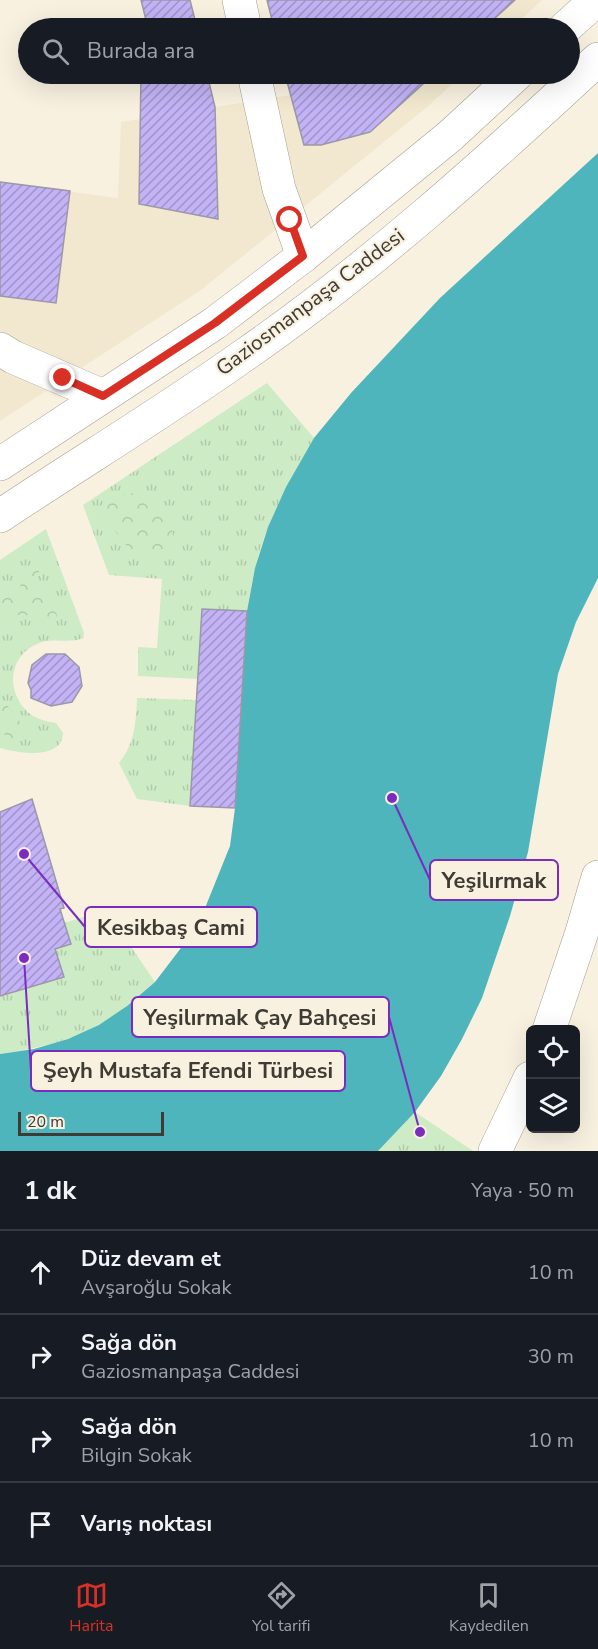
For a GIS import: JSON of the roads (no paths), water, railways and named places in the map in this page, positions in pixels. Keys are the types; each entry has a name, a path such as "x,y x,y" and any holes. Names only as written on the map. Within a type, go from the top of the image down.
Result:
{"main road":[{"path":"239,0 243,18"},
{"path":"576,18 596,0"},
{"name":"Gaziosmanpaşa Caddesi","path":"580,76 598,59"},
{"path":"256,84 279,189 303,256"},
{"name":"Gaziosmanpaşa Caddesi","path":"0,464 215,323 303,256 450,136 506,84"},
{"name":"Gaziosmanpaşa Caddesi","path":"0,516 243,356 332,290 481,167 571,84"},
{"path":"0,350 103,396"},
{"path":"550,1025 598,877"},
{"path":"495,1151 531,1079"}],"water":[{"path":"598,153 598,578 576,622 558,674 528,852 510,916 482,998 441,1076 415,1112 378,1151 0,1151 0,1054 34,1049 68,1039 99,1025 127,1006 155,982 184,944 203,913 230,846 235,808 247,611 255,568 268,527 286,487 314,438 351,393 440,298"}],"place":[{"name":"Yeşilırmak","path":"392,798"},
{"name":"Kesikbaş Cami","path":"24,854"},
{"name":"Şeyh Mustafa Efendi Türbesi","path":"24,958"},
{"name":"Yeşilırmak Çay Bahçesi","path":"420,1132"}]}
